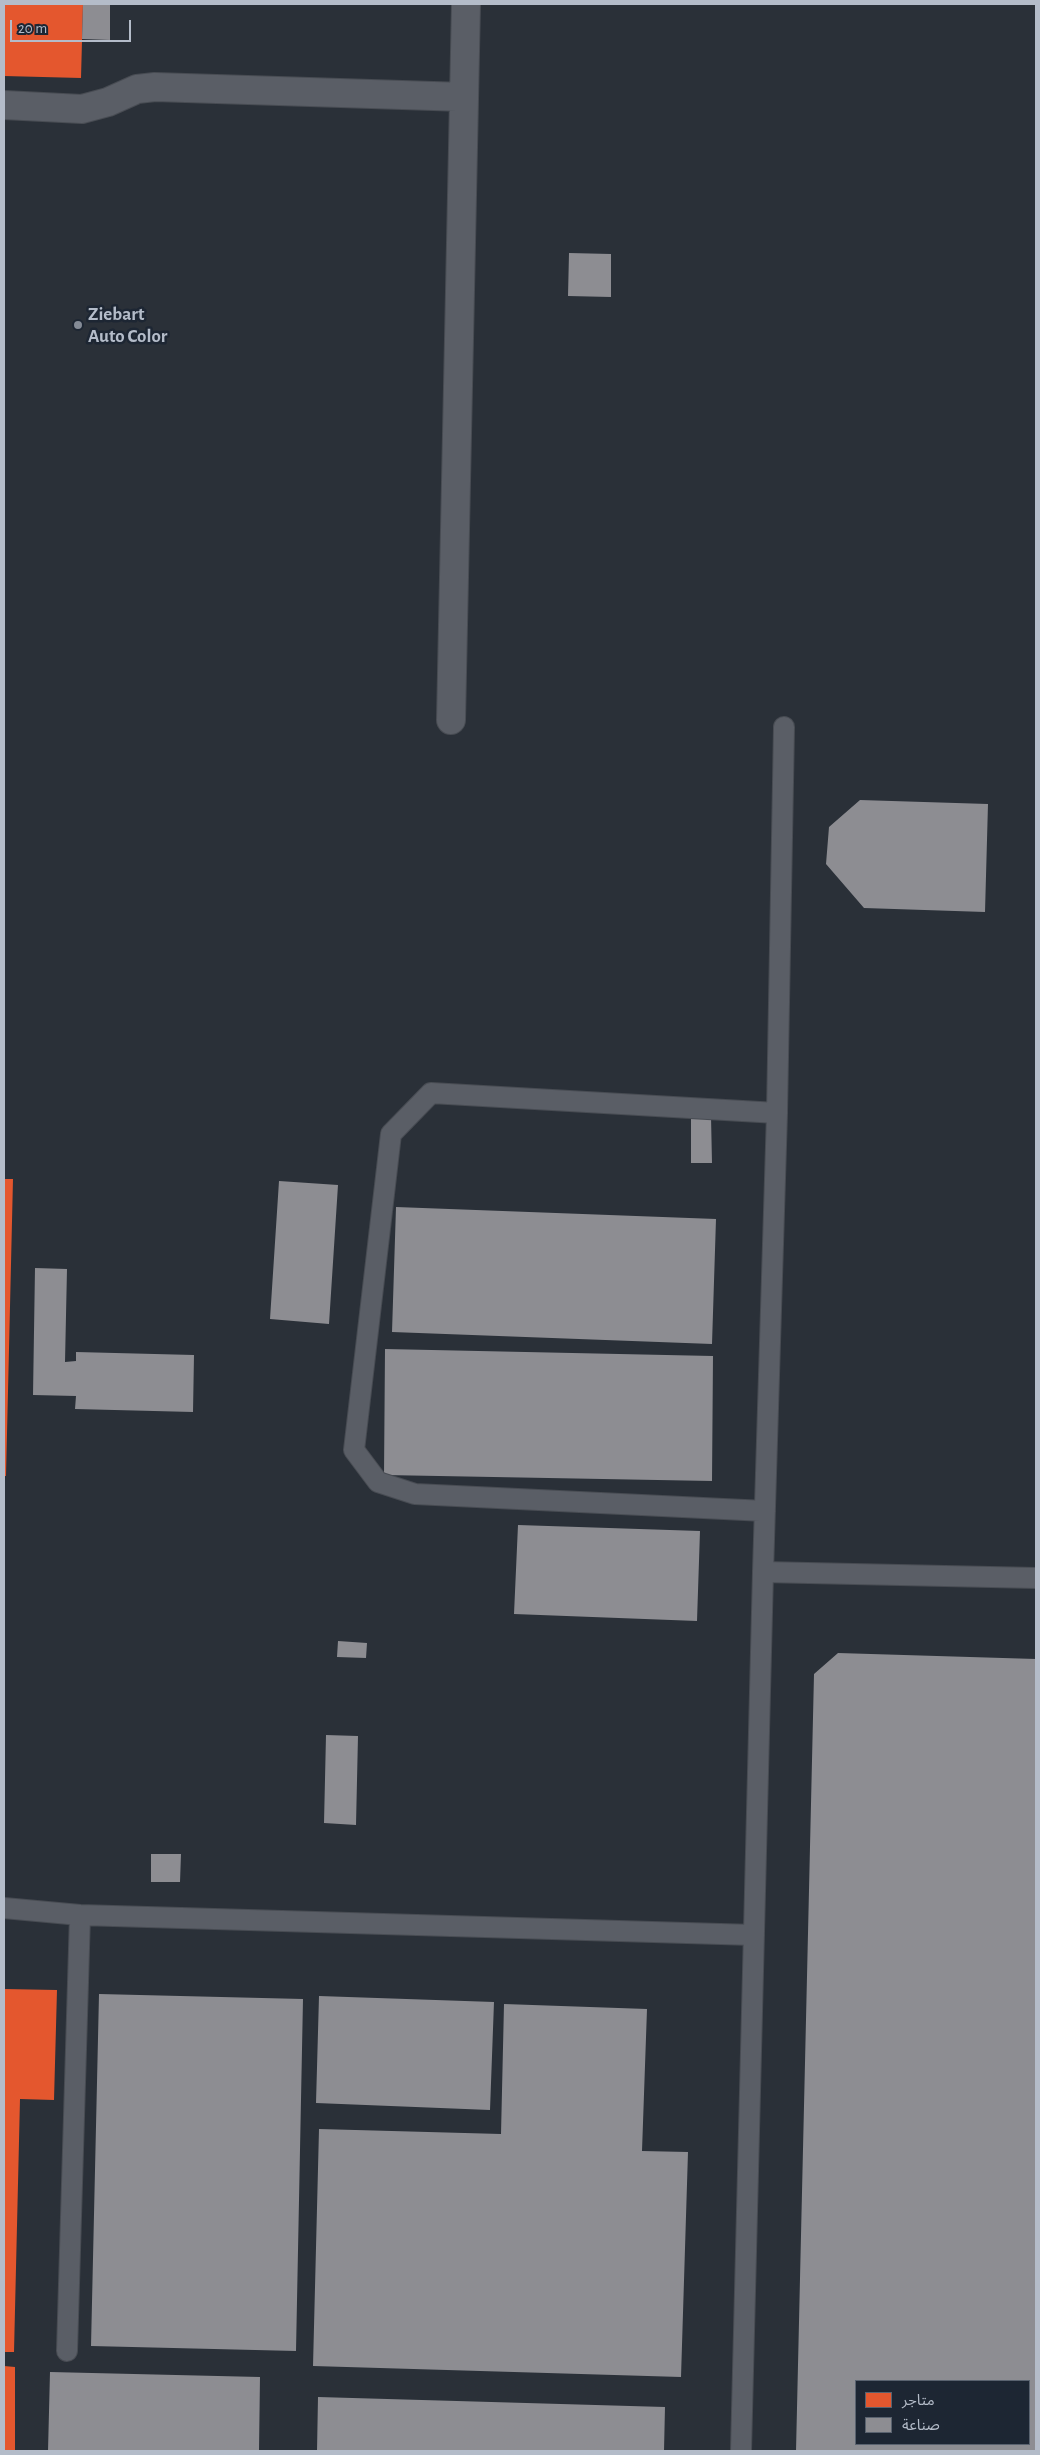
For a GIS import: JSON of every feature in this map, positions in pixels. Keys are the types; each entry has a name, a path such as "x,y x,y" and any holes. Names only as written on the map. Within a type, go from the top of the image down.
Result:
{"street":[{"path":"451,720 466,4"},
{"path":"4,105 82,109 108,102 137,89 156,87 464,97"}],"lane":[{"path":"741,2451 763,1572 777,1113 784,726"},
{"path":"765,1511 415,1494 378,1482 354,1450 391,1134 431,1093 777,1113"},
{"path":"763,1572 1036,1578"},
{"path":"4,1908 80,1915 754,1935"},
{"path":"67,2351 80,1915"}],"building: متاجر":[{"path":"4,4 83,4 81,78 4,76"},
{"path":"4,1179 13,1179 6,1476 4,1476"},
{"path":"4,1989 57,1990 54,2100 20,2099 14,2352 4,2352"},
{"path":"4,2366 15,2367 15,2451 4,2451"}],"building: صناعة":[{"path":"83,4 110,4 110,40 82,39"},
{"path":"569,253 611,254 611,297 568,296"},
{"path":"860,800 988,804 985,912 864,908 826,864 829,827"},
{"path":"691,1116 711,1116 712,1163 691,1163"},
{"path":"279,1181 338,1185 329,1324 270,1319"},
{"path":"396,1207 716,1219 712,1344 392,1332"},
{"path":"35,1268 67,1269 65,1362 76,1361 76,1352 194,1355 193,1412 75,1409 76,1396 33,1395"},
{"path":"385,1349 713,1356 712,1481 384,1475"},
{"path":"518,1525 700,1531 697,1621 514,1614"},
{"path":"338,1641 367,1643 366,1658 337,1657"},
{"path":"838,1653 1036,1659 1036,2451 796,2451 814,1674"},
{"path":"326,1735 358,1736 356,1825 324,1823"},
{"path":"151,1854 181,1854 180,1882 151,1882"},
{"path":"99,1994 303,1999 296,2351 91,2346"},
{"path":"319,1996 494,2002 490,2110 316,2103"},
{"path":"504,2004 647,2009 642,2151 688,2152 681,2377 313,2366 319,2129 501,2134"},
{"path":"50,2372 260,2377 259,2451 48,2451"},
{"path":"318,2397 665,2407 664,2451 317,2451"}],"place":[{"name":"Ziebart Auto Color","path":"78,325"}]}
